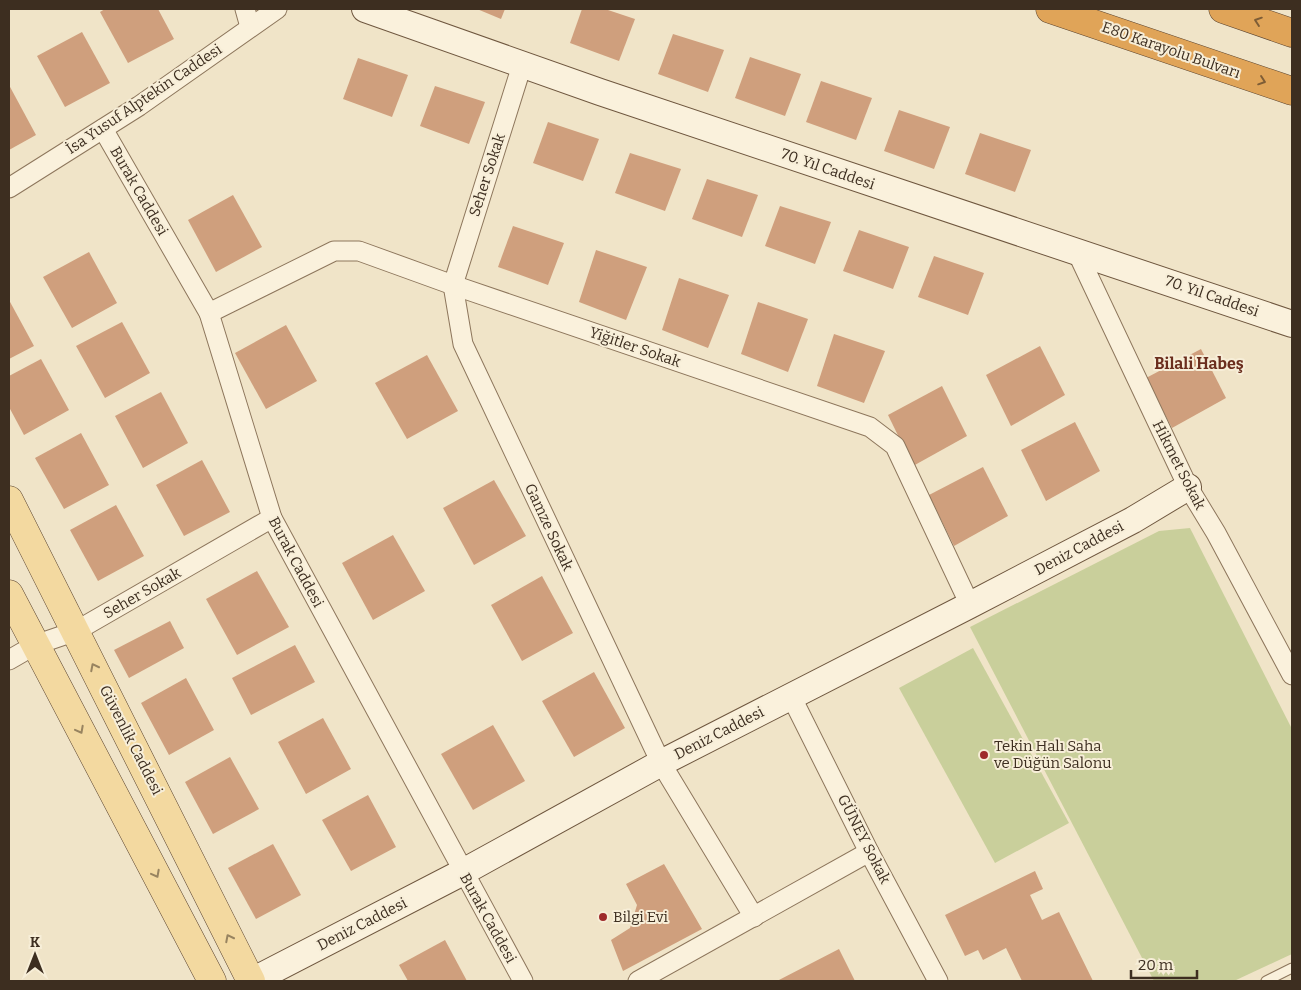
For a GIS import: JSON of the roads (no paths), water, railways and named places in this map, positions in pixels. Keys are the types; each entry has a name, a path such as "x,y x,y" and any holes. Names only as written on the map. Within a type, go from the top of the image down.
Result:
{"highway":[{"name":"E80 Karayolu Bulvarı","path":"1050,9 1292,91"},
{"path":"1223,9 1292,32"}],"main road":[{"name":"Güvenlik Caddesi","path":"9,500 252,981"},
{"path":"9,594 212,981"}],"street":[{"name":"İsa Yusuf Alptekin Caddesi","path":"9,188 139,106 247,18 277,9"},
{"name":"70. Yıl Caddesi","path":"365,9 637,105 1076,250 1292,324"},
{"name":"Seher Sokak","path":"453,285 522,65"},
{"name":"Burak Caddesi","path":"103,129 209,313 272,518 523,981"},
{"name":"Hikmet Sokak","path":"1076,250 1188,487 1216,533 1292,675"},
{"name":"Yiğitler Sokak","path":"209,313 334,251 359,251 453,285 870,427 895,446 970,605"},
{"name":"Gamze Sokak","path":"453,285 463,344 661,763 754,916"},
{"name":"Deniz Caddesi","path":"252,981 463,872 661,763 1133,520 1188,487"},
{"name":"Seher Sokak","path":"9,660 35,645 76,631 272,518"},
{"name":"GÜNEY Sokak","path":"792,696 869,852 938,981"},
{"path":"638,981 869,852"}],"lane":[{"path":"1266,981 1292,968"}],"place":[{"name":"Tekin Halı Saha ve Düğün Salonu","path":"984,755"},
{"name":"Bilgi Evi","path":"603,917"}],"district":[{"name":"Bilali Habeş","path":"1199,363"}]}
